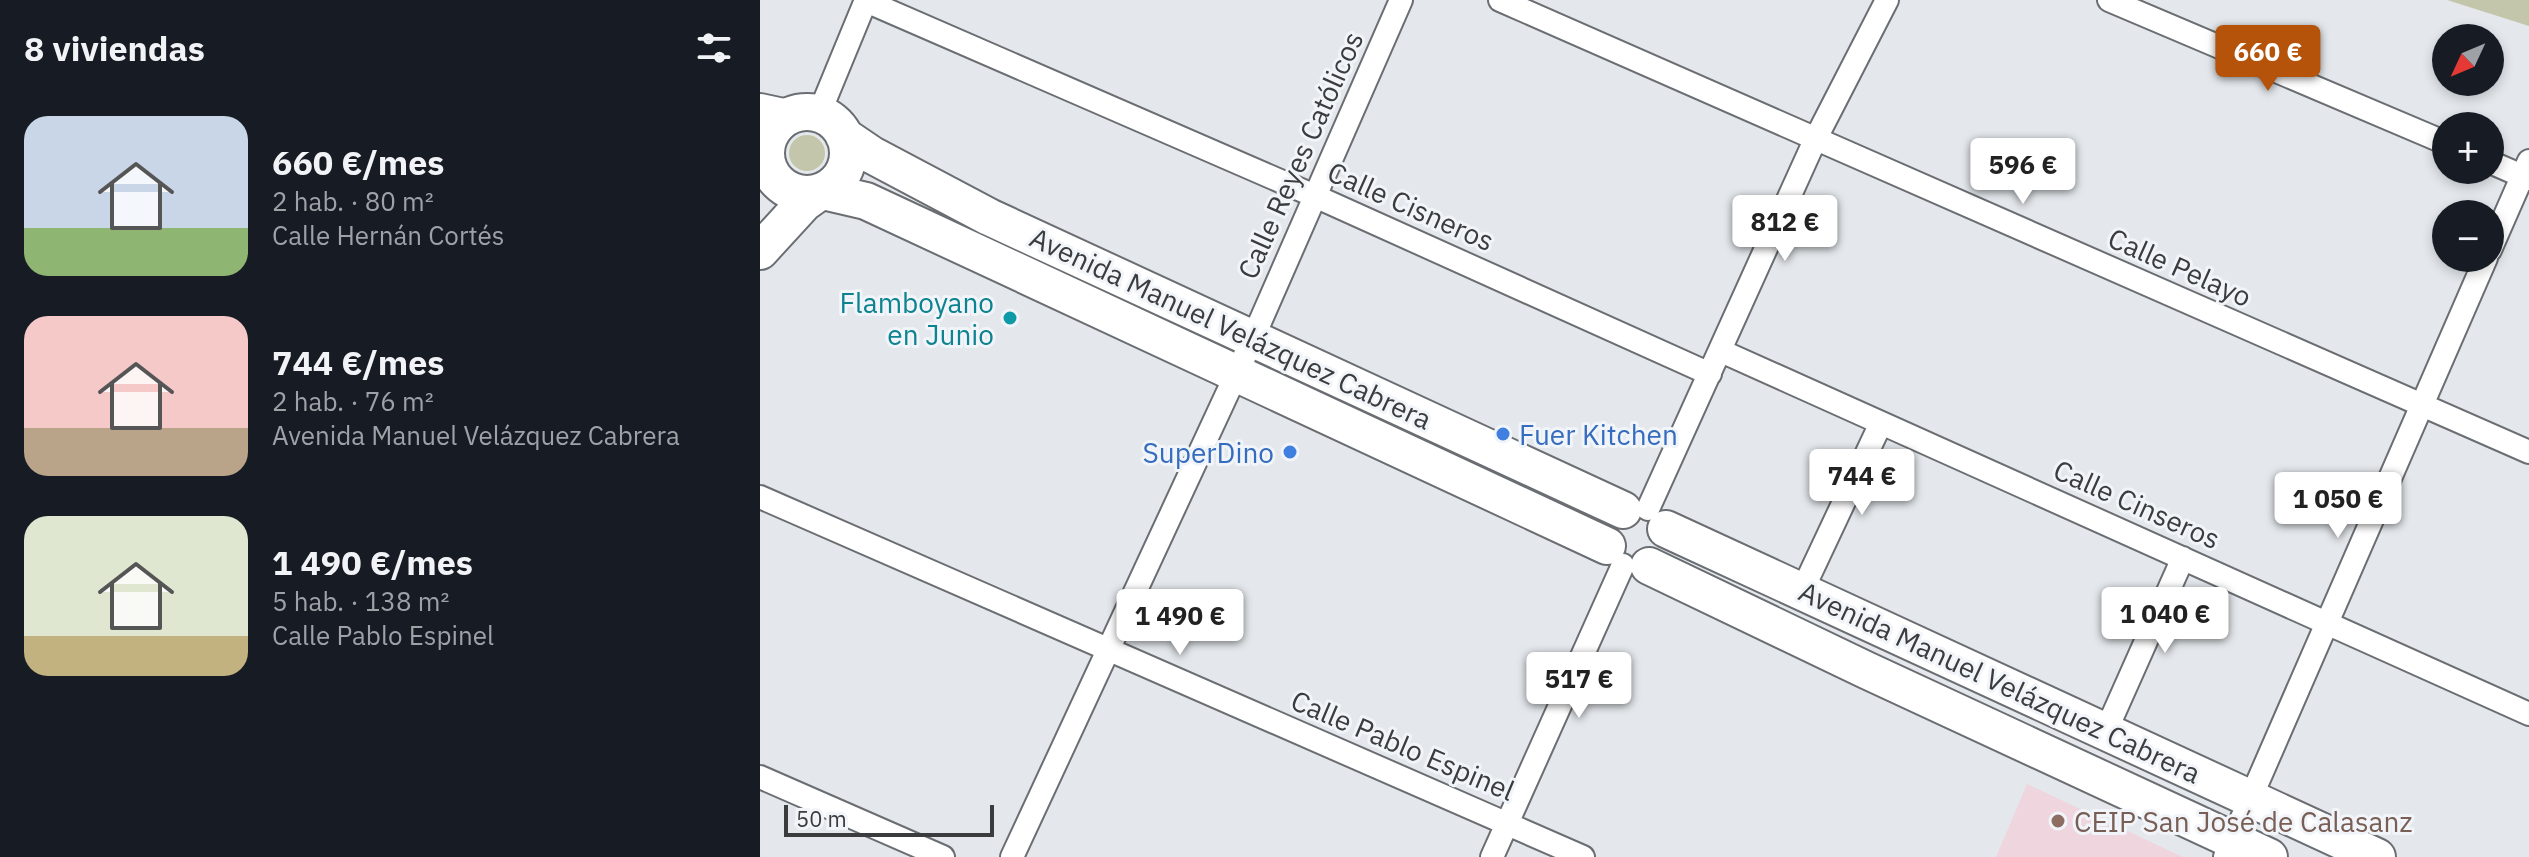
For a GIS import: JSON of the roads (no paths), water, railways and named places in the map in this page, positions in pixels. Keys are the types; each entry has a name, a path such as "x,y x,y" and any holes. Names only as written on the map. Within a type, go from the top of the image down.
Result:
{"main road":[{"path":"803,119 848,149 847,162 834,184 804,203 760,250 771,197 765,162 770,134 803,119"},
{"name":"Avenida Manuel Velázquez Cabrera","path":"803,119 989,217 1646,516 2105,733 2377,857"},
{"path":"765,162 778,183 789,191 800,194 820,192"},
{"name":"Avenida Manuel Velázquez Cabrera","path":"820,192 866,201 1097,307 1866,670 2228,849 2269,857"},
{"path":"1646,516 1665,549 1660,558 1627,559 1607,527 1646,516"}],"street":[{"name":"Calle Cisneros","path":"866,0 1317,197 1710,374"},
{"path":"803,119 866,0"},
{"name":"Calle Reyes Católicos","path":"1012,857 1253,338 1401,0"},
{"name":"Calle Pelayo","path":"1500,0 2529,452"},
{"path":"1646,516 1815,140 1887,0"},
{"path":"2109,0 2432,137"},
{"path":"2504,166 2527,172 2504,220"},
{"path":"2228,849 2480,272"},
{"name":"Calle Cinseros","path":"1721,351 2529,714"},
{"path":"1802,591 1881,423"},
{"name":"Calle Pablo Espinel","path":"760,497 1583,857"},
{"path":"2105,733 2183,558"},
{"path":"1492,857 1627,559"},
{"path":"760,777 943,857"}],"place":[{"name":"Flamboyano en Junio","path":"1010,318"},
{"name":"Fuer Kitchen","path":"1503,434"},
{"name":"SuperDino","path":"1290,452"},
{"name":"CEIP San José de Calasanz","path":"2058,821"}]}
